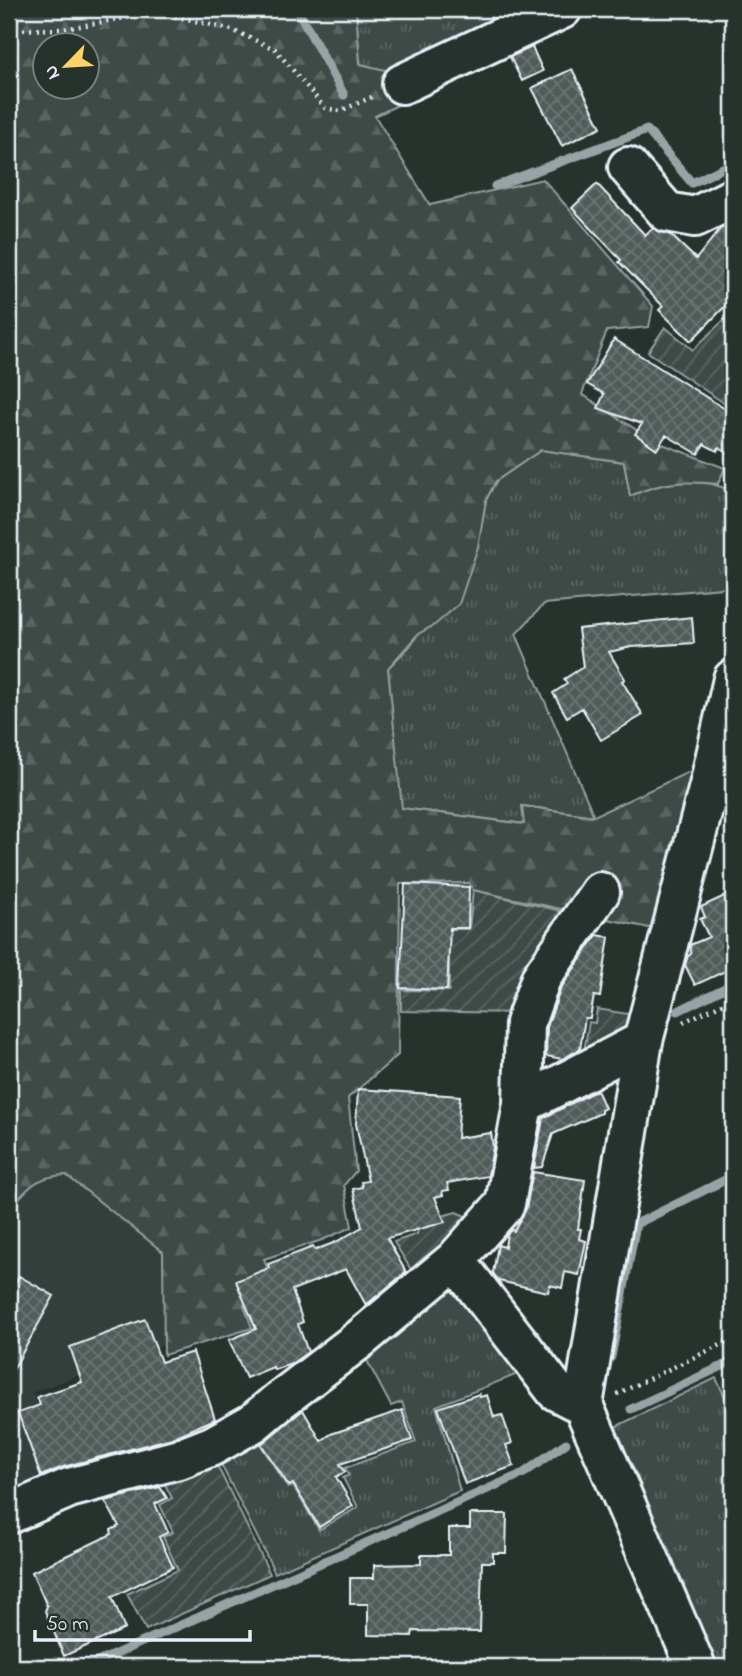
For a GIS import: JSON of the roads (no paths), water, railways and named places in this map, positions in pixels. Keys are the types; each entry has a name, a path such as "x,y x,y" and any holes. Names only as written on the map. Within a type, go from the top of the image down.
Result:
{"street":[{"path":"402,84 562,9"},
{"path":"628,167 667,212 695,217 733,198"},
{"path":"696,1667 583,1405 643,1041 707,795 733,679"},
{"path":"9,1514 69,1488 179,1459 212,1446 253,1423 455,1260 505,1204 523,1104 525,1023 541,978 600,892"},
{"path":"523,1104 643,1041"},
{"path":"455,1260 556,1391 583,1405"}],"waterway":[{"path":"297,9 344,95"},
{"path":"495,186 647,130 692,183 733,163"},
{"path":"678,1011 733,984"},
{"path":"611,1357 636,1224 733,1176"},
{"path":"631,1409 733,1361"},
{"path":"86,1667 524,1473 566,1443"}]}
